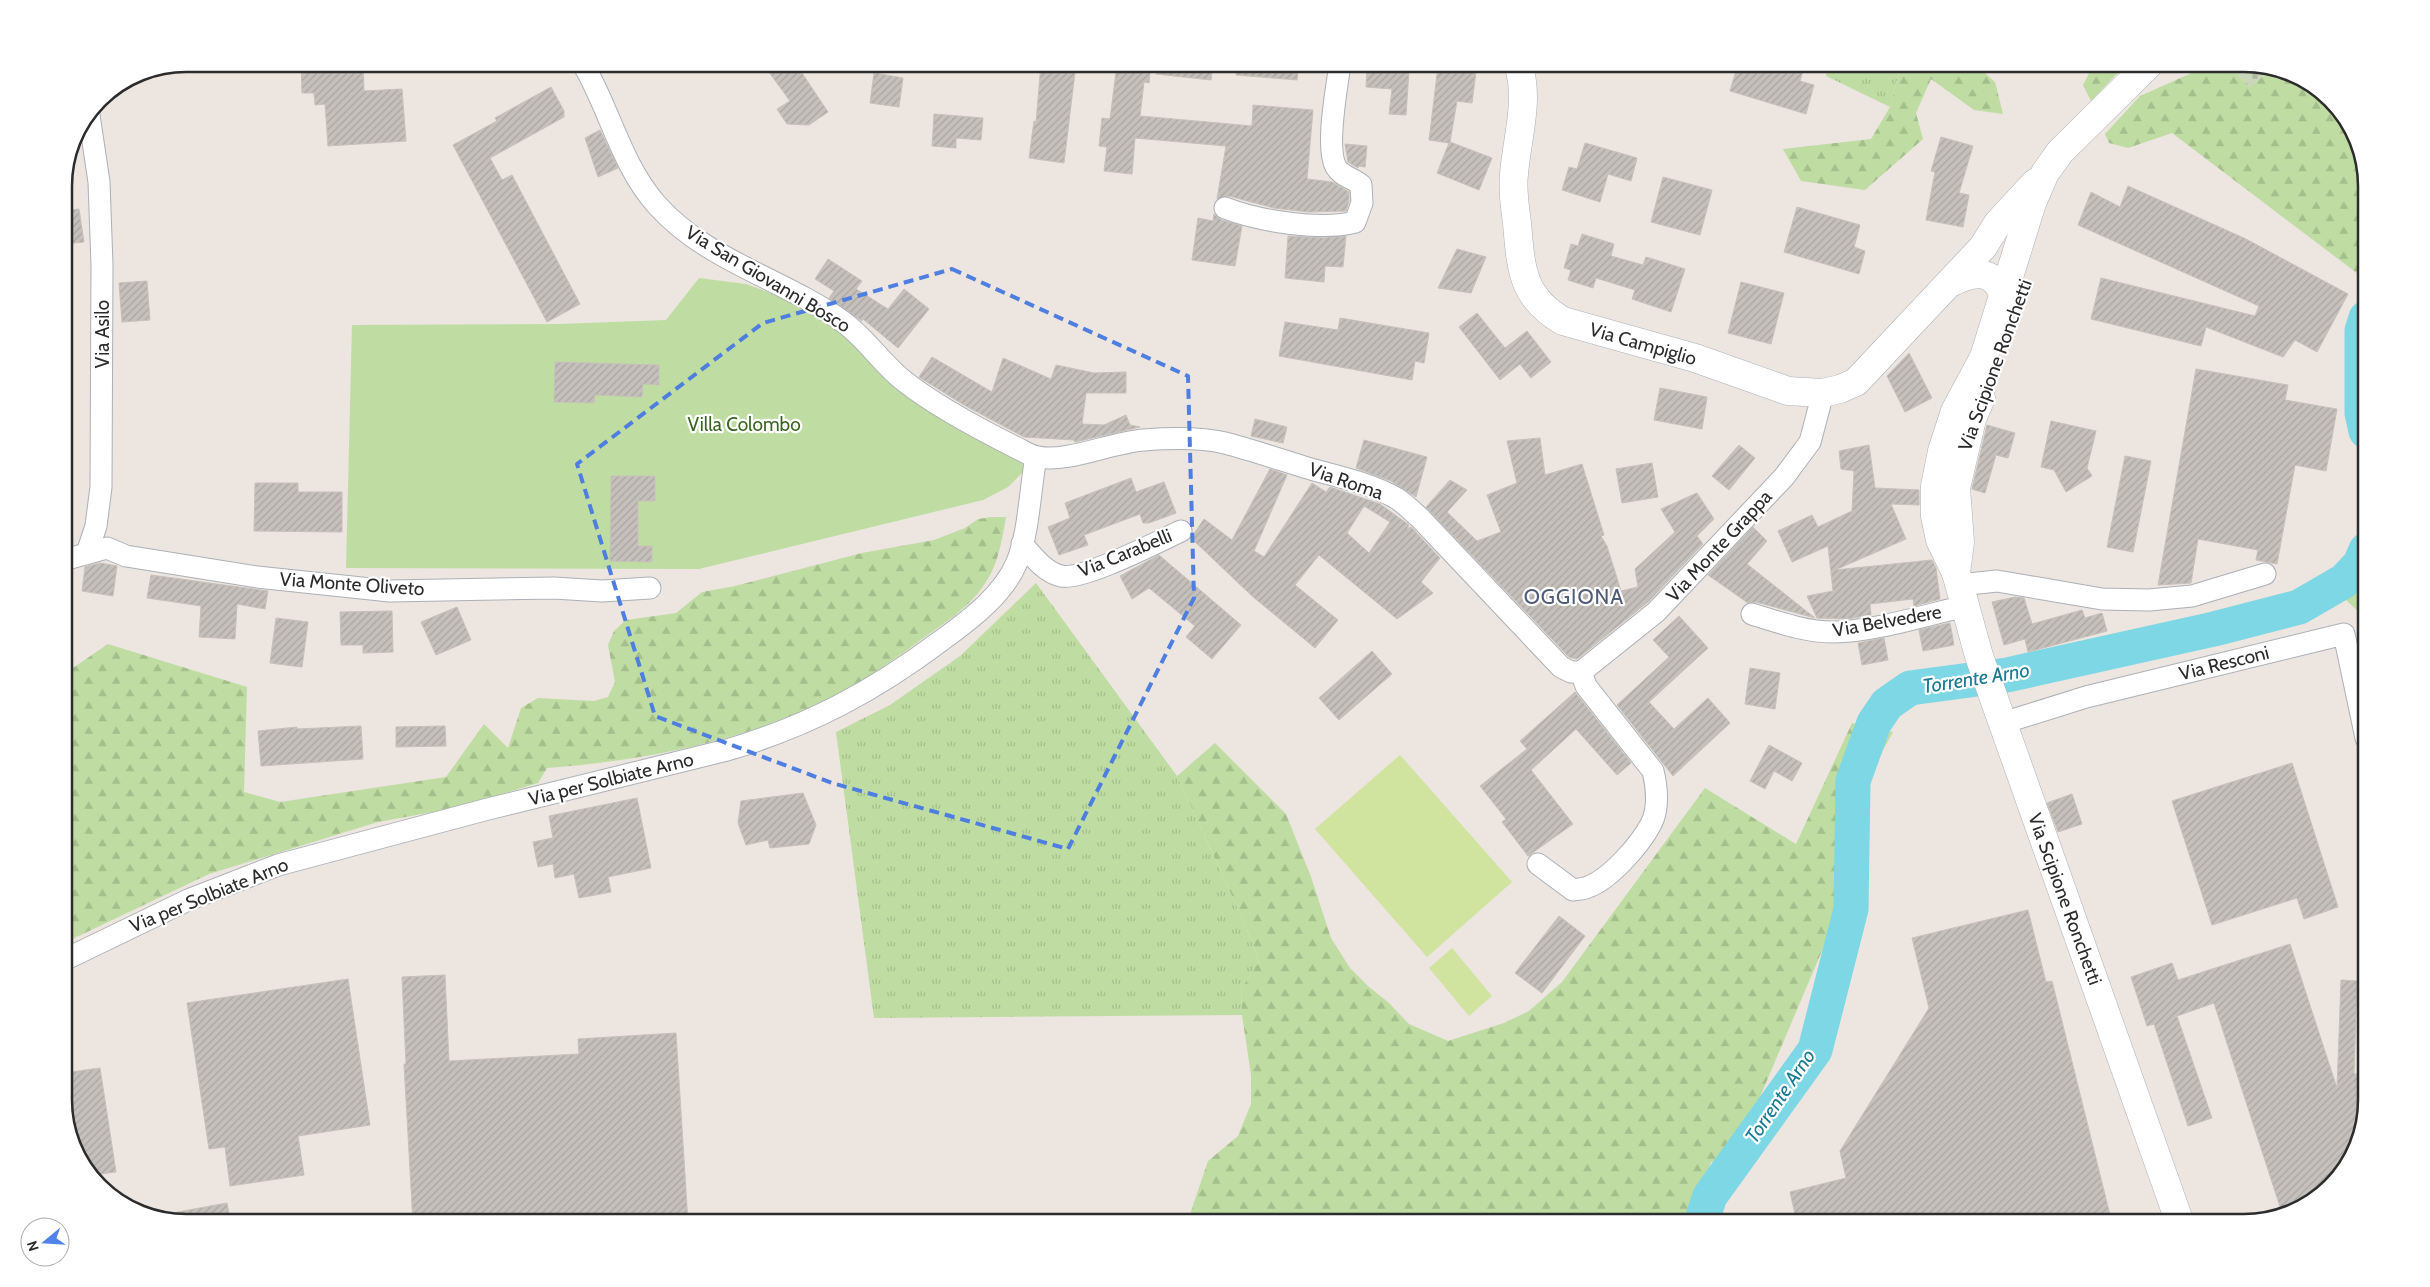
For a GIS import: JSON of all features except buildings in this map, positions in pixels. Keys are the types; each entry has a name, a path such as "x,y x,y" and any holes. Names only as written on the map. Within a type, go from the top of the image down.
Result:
{"street":[{"name":"Via San Giovanni Bosco","path":"587,73 632,170 656,204 681,229 722,257 829,312 860,335 903,380 1001,440 1036,457"},
{"path":"1225,208 1252,218 1335,226 1355,222 1361,212 1361,185 1336,168 1331,139 1339,73"},
{"name":"Via Campiglio","path":"1521,73 1524,81 1523,102 1513,176 1521,261 1525,280 1534,297 1547,312 1563,321 1695,358 1788,390 1823,393 1840,389 1856,382 1983,247 1998,224 2045,173"},
{"path":"2027,245 2045,173 2060,152 2141,73"},
{"path":"2027,245 2061,181 2117,98"},
{"name":"Via Asilo","path":"87,553 96,526 101,487 102,265 99,182 91,126"},
{"path":"1983,247 2008,241 2027,245"},
{"name":"Via Scipione Ronchetti","path":"2027,245 2004,296 1984,357 1955,411 1942,451 1935,486 1935,516 1940,540 1960,588 1979,656 2177,1214"},
{"name":"Via Scipione Ronchetti","path":"1960,588 1960,542 1956,488 1962,455 1972,420 1999,362 2027,245"},
{"name":"Via Campiglio","path":"1950,282 1974,274 1992,277 1999,285 2004,296"},
{"name":"Via Monte Grappa","path":"1581,672 1656,612 1784,477 1810,442 1823,393"},
{"name":"Via Roma","path":"1036,457 1050,458 1141,440 1191,439 1223,442 1381,491 1397,499 1420,518 1561,667 1571,672 1581,672"},
{"name":"Via per Solbiate Arno","path":"73,956 188,900 278,865 488,809 728,750 800,726 865,694 955,631 976,613 1008,578 1017,562 1022,544 1036,457"},
{"name":"Via Carabelli","path":"1022,544 1040,564 1062,576 1088,571 1181,531"},
{"name":"Via Monte Oliveto","path":"73,557 107,548 126,556 257,577 390,591 554,588 602,591 650,588"},
{"name":"Via Belvedere","path":"1752,614 1812,631 1833,632 1854,630 1973,582 1997,581 2102,598 2149,600 2192,596 2265,574"},
{"name":"Via Resconi","path":"2000,715 2086,697 2344,634 2358,698"},
{"path":"1538,864 1573,890 1588,888 1607,876 1628,855 1652,824 1657,786 1653,771 1586,686 1581,672"}],"highlighted area":[{"path":"952,269 1188,376 1194,598 1068,849 832,783 655,716 577,464 763,323"}],"green space":[{"path":"1826,73 1899,73 1890,107 1826,76"},
{"path":"1899,73 1985,73 1995,82 2003,114 1974,110 1931,79 1916,113 1923,139 1865,190 1801,181 1783,149 1871,139 1890,107"},
{"path":"2089,73 2117,73 2091,101 2083,85"},
{"path":"2192,73 2237,73 2249,87 2266,75 2294,84 2319,101 2329,111 2346,136 2355,164 2357,179 2357,273 2172,133 2128,148 2109,143 2105,134 2140,96"},
{"path":"2237,73 2265,75 2249,87"},
{"name":"Villa Colombo","path":"699,278 746,284 795,302 849,336 882,371 923,408 1017,456 1026,469 1008,487 983,500 699,569 346,568 352,325 559,324 666,320"},
{"path":"1006,517 1001,544 993,570 978,594 954,616 896,658 861,681 825,701 758,728 689,747 654,755 547,768 538,783 455,808 378,822 209,874 73,939 73,668 108,644 247,687 244,792 280,802 446,777 484,724 508,748 521,708 538,698 594,701 608,697 615,682 608,645 614,631 626,620 676,613 702,592 735,586 862,553 934,540 965,528 978,519"},
{"path":"1036,583 1177,776 1244,922 1259,961 1241,989 1242,1015 874,1018 836,732 890,705 960,656"},
{"path":"2357,584 2357,611 2345,599"},
{"path":"1852,723 1893,732 1872,770 1860,825 1827,939 1734,1158 1711,1162 1697,1214 1190,1214 1208,1161 1238,1136 1251,1104 1251,1075 1242,1015 1241,989 1259,961 1244,922 1177,776 1215,743 1286,814 1311,877 1331,938 1350,968 1409,1024 1448,1041 1504,1023 1529,1011 1562,982 1705,788 1796,844"},
{"path":"1400,755 1512,882 1427,957 1315,829"},
{"path":"1452,948 1492,996 1469,1016 1429,968"}],"waterway":[{"name":"Torrente Arno","path":"1704,1214 1710,1196 1815,1050 1851,909 1853,781 1874,723 1887,704 1910,688 2007,675 2214,629 2299,607 2344,581 2357,567"}],"district":[{"name":"OGGIONA","path":"1574,596"}]}
